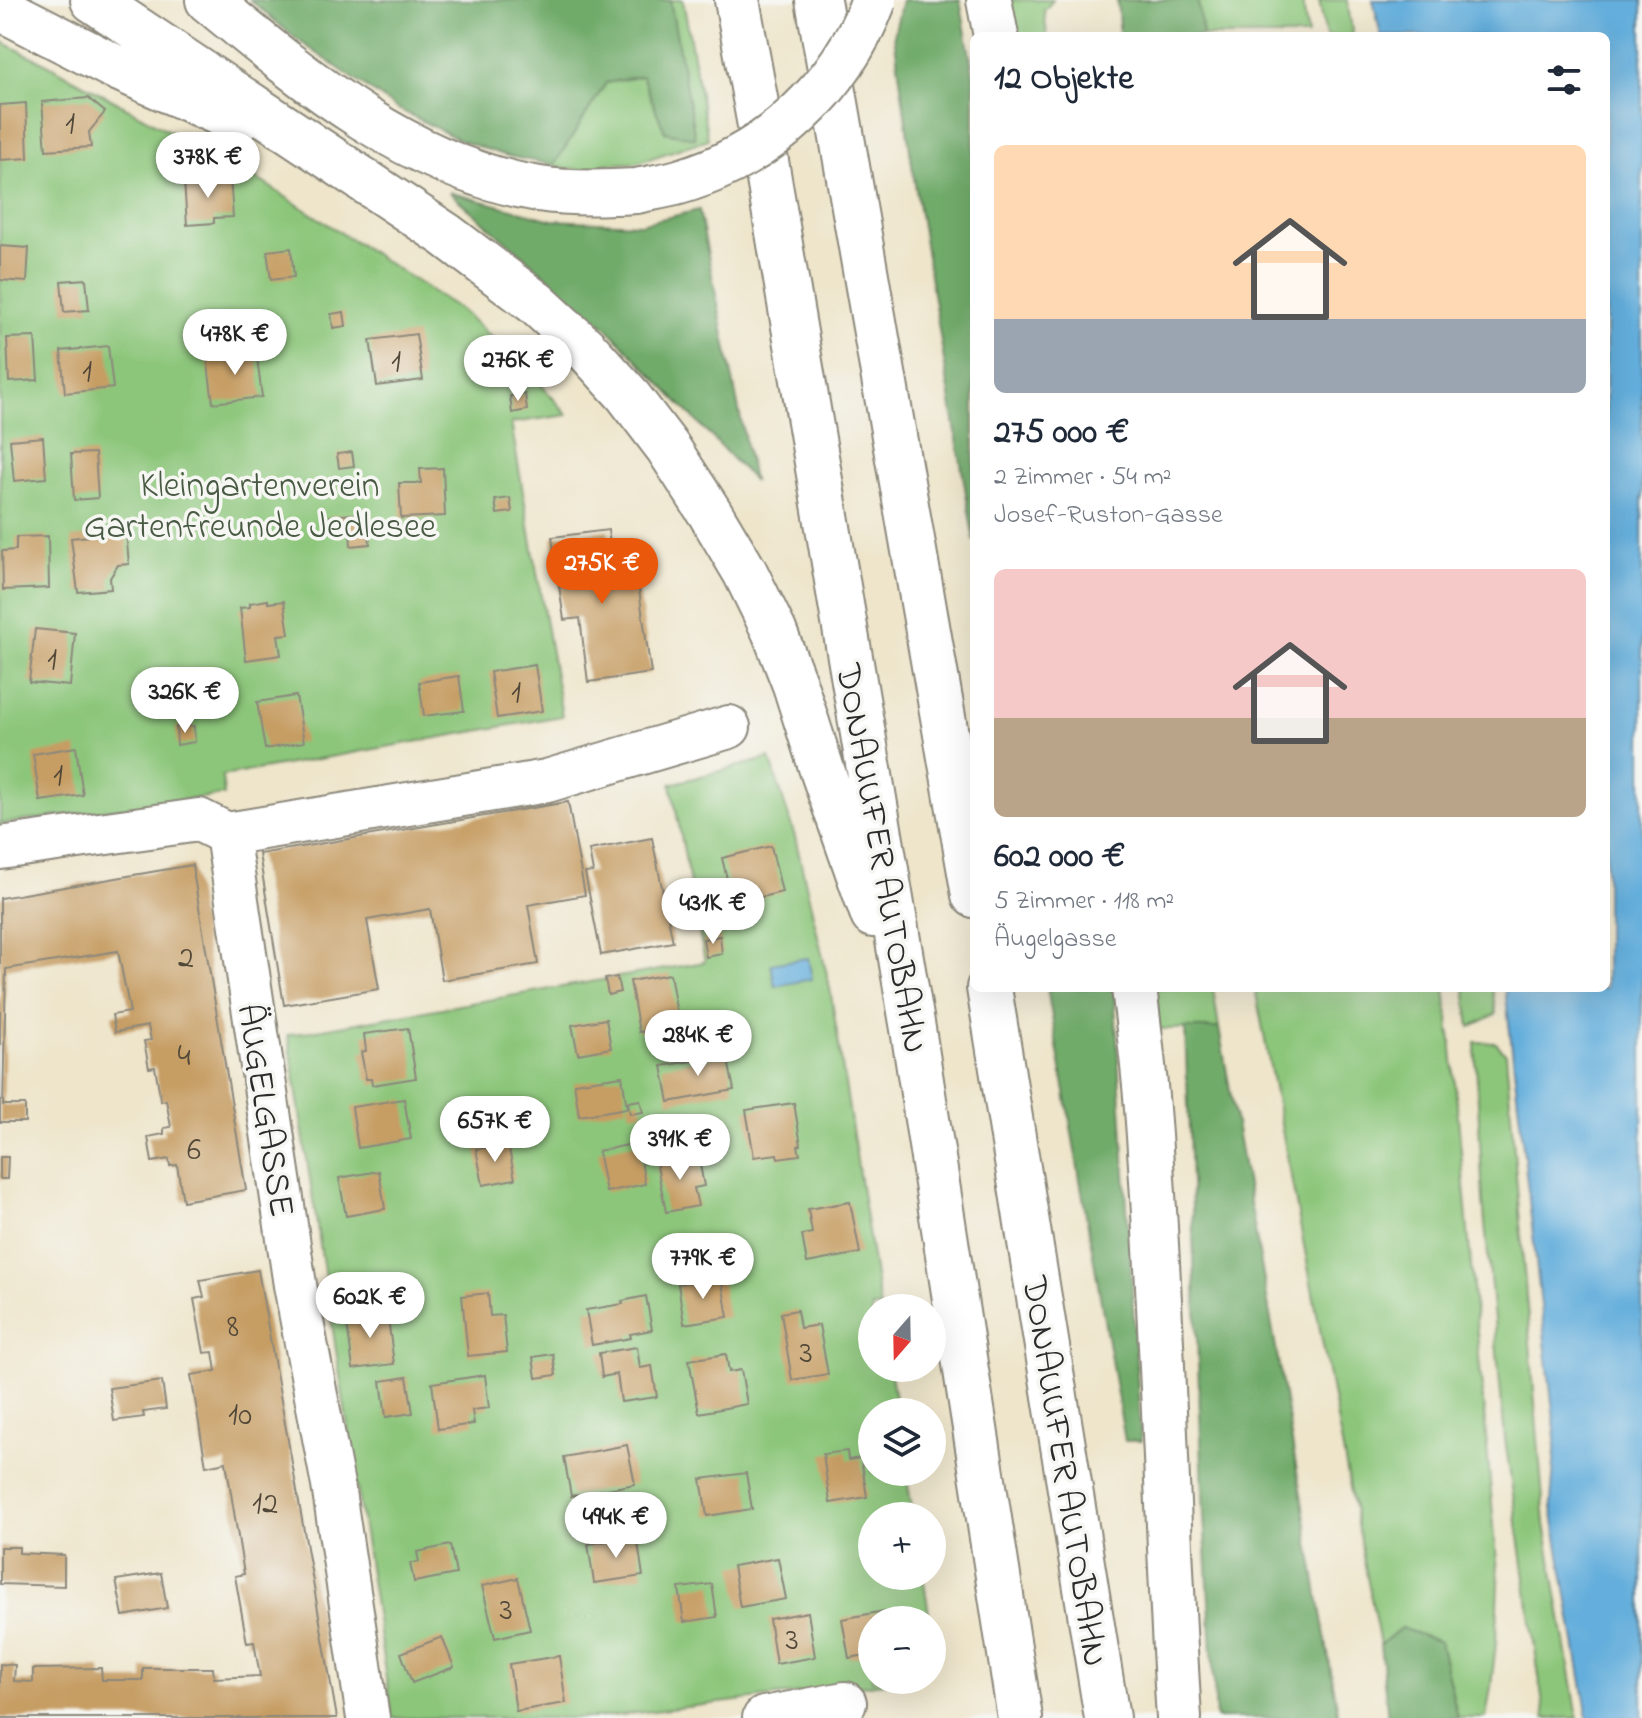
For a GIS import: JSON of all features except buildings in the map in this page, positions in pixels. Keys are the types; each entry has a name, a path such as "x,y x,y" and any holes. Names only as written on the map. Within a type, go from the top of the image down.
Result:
{"highway":[{"path":"93,0 446,235 536,303 586,349 626,393 668,448 710,513 745,572 774,631 913,1029"},
{"path":"208,0 329,95 396,137 441,159 489,177 539,189 587,194 636,191 678,182 751,151 817,96 843,63 865,25 874,0"},
{"name":"DONAUUFER AUTOBAHN","path":"737,0 913,1029 1020,1718"},
{"path":"818,0 970,872"},
{"path":"989,0 995,32"},
{"path":"0,8 111,65 349,170"},
{"name":"DONAUUFER AUTOBAHN","path":"990,992 1107,1718"},
{"path":"1134,992 1149,1141 1179,1718"}],"street":[{"path":"0,848 199,820 227,834 547,781 729,727"},
{"name":"ÄUGELGASSE","path":"227,834 295,1285 333,1485 368,1718"},
{"path":"764,1718 845,1703"}],"green space":[{"path":"250,0 670,0 695,138 665,132 642,76 606,83 554,165 507,156 462,141 396,108 295,38"},
{"path":"670,0 683,0 708,139 637,163 604,164 601,171 554,165 606,83 642,76 665,132 695,138"},
{"path":"902,0 960,0 970,56 970,518 913,172 894,35"},
{"path":"1006,0 1053,0 1044,11 1047,32 1012,32"},
{"path":"1117,0 1198,0 1202,32 1120,32"},
{"path":"1198,0 1302,0 1307,32 1202,32"},
{"path":"1319,0 1347,0 1352,32 1325,32"},
{"name":"Kleingartenverein Gartenfreunde Jedlesee","path":"0,41 264,183 462,311 530,372 568,415 511,423 562,716 222,776 224,795 0,824"},
{"path":"449,192 552,220 640,224 699,210 753,480 608,329"},
{"path":"770,758 795,837 830,988 878,1294 858,1294 858,1382 892,1382 895,1398 858,1398 858,1486 908,1486 911,1502 858,1502 858,1590 925,1590 928,1606 858,1606 858,1686 595,1718 392,1718 288,1035 705,962 671,784"},
{"path":"1048,992 1114,992 1141,1441 1125,1441"},
{"path":"1155,992 1214,992 1219,1028 1159,1029"},
{"path":"1256,992 1445,992 1499,1583 1495,1651 1486,1718 1458,1718 1440,1642 1401,1628 1380,1645"},
{"path":"1466,992 1493,992 1496,1014 1470,1027"},
{"path":"1185,1028 1219,1028 1339,1718 1216,1718 1204,1517"},
{"path":"1475,1042 1496,1043 1506,1054 1545,1524 1578,1718 1545,1718 1505,1439 1483,1201"},
{"path":"1401,1628 1440,1642 1458,1718 1388,1718 1380,1645"}],"water":[{"path":"1373,0 1642,0 1642,1718 1588,1718 1551,1502 1556,1438 1505,992 1610,992 1610,32 1380,32"},
{"path":"808,958 812,979 775,986 771,964"}]}
